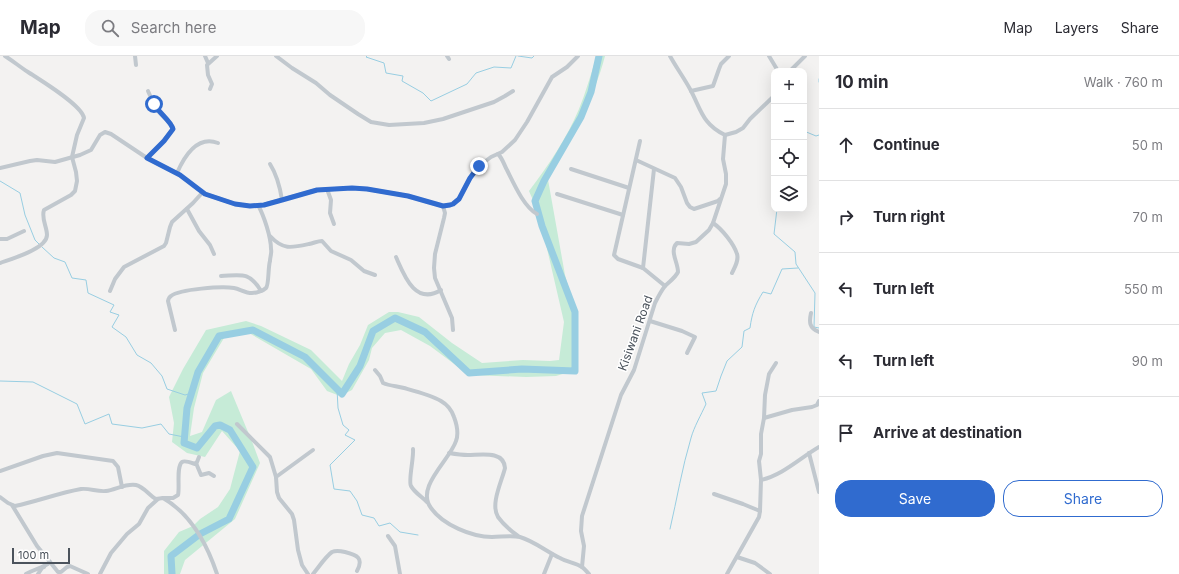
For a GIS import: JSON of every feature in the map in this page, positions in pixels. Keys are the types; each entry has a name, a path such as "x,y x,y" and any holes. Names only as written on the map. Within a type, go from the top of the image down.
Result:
{"street":[{"path":"0,262 34,250 40,246 47,237 43,216 44,210 71,195 75,191 76,172 72,158 77,135 84,118 81,110 55,89 5,56"},
{"path":"134,56 136,65"},
{"path":"205,56 208,64 207,70 212,85 210,89"},
{"path":"208,64 217,56"},
{"path":"276,56 292,68 316,82 358,114 371,122 389,126 424,123 443,119 494,102 513,91"},
{"path":"0,168 37,160 55,162 72,158 91,150 100,135 105,132 147,158 177,173 202,193 243,206 258,205 327,189 352,188 408,196 443,206 450,205 459,199 470,178 479,166 506,148 519,135 552,78 567,67 578,56"},
{"path":"670,56 708,123 713,128 725,135 743,128 771,99"},
{"path":"691,91 713,86 721,64 729,56"},
{"path":"769,56 776,68"},
{"path":"793,68 805,56"},
{"path":"147,158 164,141 173,129 171,124 156,108 148,91"},
{"name":"Kisiwani Road","path":"582,567 584,546 581,524 584,509 621,395 634,370 655,303 665,286 675,277 678,272 673,247 678,243 690,244 696,242 709,230 723,196 726,180 723,159 725,135"},
{"path":"640,141 614,255 618,259 643,268 665,286"},
{"path":"177,173 186,157 198,145 204,142 218,143"},
{"path":"498,154 503,160 518,191 531,210 537,214"},
{"path":"636,160 675,178 681,187 686,203 690,208 694,209 718,201 723,196"},
{"path":"270,164 278,179 282,200"},
{"path":"571,169 629,188"},
{"path":"643,268 654,169"},
{"path":"327,189 331,200 330,213 334,224"},
{"path":"110,291 124,267 164,246 172,222 202,193"},
{"path":"557,194 623,215"},
{"path":"175,330 168,301 171,296 177,293 194,289 236,288 250,293 265,289 268,284 268,272 272,249 263,216 258,205"},
{"path":"443,206 445,213 434,263 434,273 452,318 453,330"},
{"path":"187,209 210,245 214,254"},
{"path":"713,223 724,232 737,254 736,267 732,273"},
{"path":"0,239 7,239 24,231"},
{"path":"269,236 285,247 306,245 322,241 331,251 351,260 364,271 375,275"},
{"path":"396,257 405,278 414,290 429,295 441,290"},
{"path":"221,276 246,275 253,280 261,291"},
{"path":"811,313 811,327 815,331 819,332"},
{"path":"650,321 682,331 695,337 687,353"},
{"path":"727,574 757,522 760,511 761,480 759,461 761,454 761,434 764,418 765,395 769,374 776,363"},
{"path":"375,370 383,383 416,391 441,401 449,408 455,418 458,427 456,442 430,484 427,491 427,502"},
{"path":"764,418 792,410 812,407 819,401"},
{"path":"237,424 268,453 270,457 276,477 277,492 279,498 292,514 299,554 302,565 308,574"},
{"path":"761,480 779,474 819,447"},
{"path":"413,449 414,456 410,478 411,487 427,502 431,509 439,517 456,528 474,535 519,537"},
{"path":"276,477 313,450"},
{"path":"449,453 468,455 491,454 502,459 505,468 495,504 495,511 498,517 519,537 541,547 565,561 582,567 589,574"},
{"path":"809,453 819,492"},
{"path":"0,472 50,454 64,454 113,461 118,467 122,487"},
{"path":"199,457 196,463 201,475 208,473 214,476"},
{"path":"1,500 15,506 81,489 104,491 131,485 136,485 143,488 154,498 173,498 178,495 179,470 182,462 184,461 193,464 196,463"},
{"path":"714,494 760,511"},
{"path":"100,574 111,553 127,534 139,524 148,508 160,499"},
{"path":"160,499 182,512 192,524 208,551 217,574"},
{"path":"12,505 37,546 58,572 60,573 70,566 88,574"},
{"path":"388,536 396,546 400,574"},
{"path":"313,574 330,554 336,551 354,554 358,557 360,562 357,571"},
{"path":"544,574 552,554"},
{"path":"737,557 755,563 770,574"},
{"path":"38,574 42,568 50,562"},
{"path":"26,574 37,568 46,566"}],"green space":[{"path":"597,56 605,56 595,87 573,132 547,174 565,275 576,314 576,370 556,376 526,377 469,375 430,346 401,330 385,333 372,348 369,360 352,390 340,396 327,391 311,369 249,333 224,338 203,373 194,408 190,436 202,432 216,400 231,391 260,463 235,519 185,560 180,574 164,574 164,551 179,532 193,526 200,519 218,507 230,489 240,451 222,431 205,457 187,453 172,442 174,423 169,397 183,369 206,330 246,321 261,326 311,350 342,381 368,325 389,312 398,312 419,317 452,343 482,363 523,360 559,360 564,322 539,214 529,191 550,162 569,131 582,103"}],"waterway":[{"path":"367,56 366,57 384,63 386,73 403,76 402,81 423,93 431,101 467,84 476,73 494,67 511,68 516,56"},
{"path":"518,56 532,58 534,56"},
{"path":"172,574 171,556 200,534 229,519 253,467 230,430 220,425 215,426 197,448 184,443 187,408 198,372 219,336 253,330 305,357 342,394 360,366 373,331 395,318 425,332 469,373 522,369 575,371 575,312 542,226 535,201 544,181 581,117 591,92 599,56"},
{"path":"807,132 816,136 819,135"},
{"path":"0,181 20,193 25,215 35,240 40,245"},
{"path":"777,212 774,234 795,252 796,264 815,293 814,327 819,328"},
{"path":"42,247 54,258 65,262 72,278 86,280 88,293 114,305 110,312 119,315 112,327 126,337 137,355 151,363 162,376 167,389 185,395 192,393"},
{"path":"670,529 691,438 706,404 702,393 716,391 727,361 742,347 744,331 750,328 754,309 763,292 771,294 782,269 798,268"},
{"path":"0,381 33,382 77,404 85,424 109,414 112,424 142,428 161,424 169,434 184,437"},
{"path":"337,389 338,408 343,425 349,430 345,435 355,440 330,465 334,489 350,491 357,501 362,515 374,518 379,526 390,523 400,532 418,535"}],"route":[{"path":"154,104 159,112 173,126 173,129 164,141 147,158 174,171 205,194 220,200 243,206 264,205 317,190 352,188 408,196 443,206 450,205 459,199 465,186 479,166"}]}
